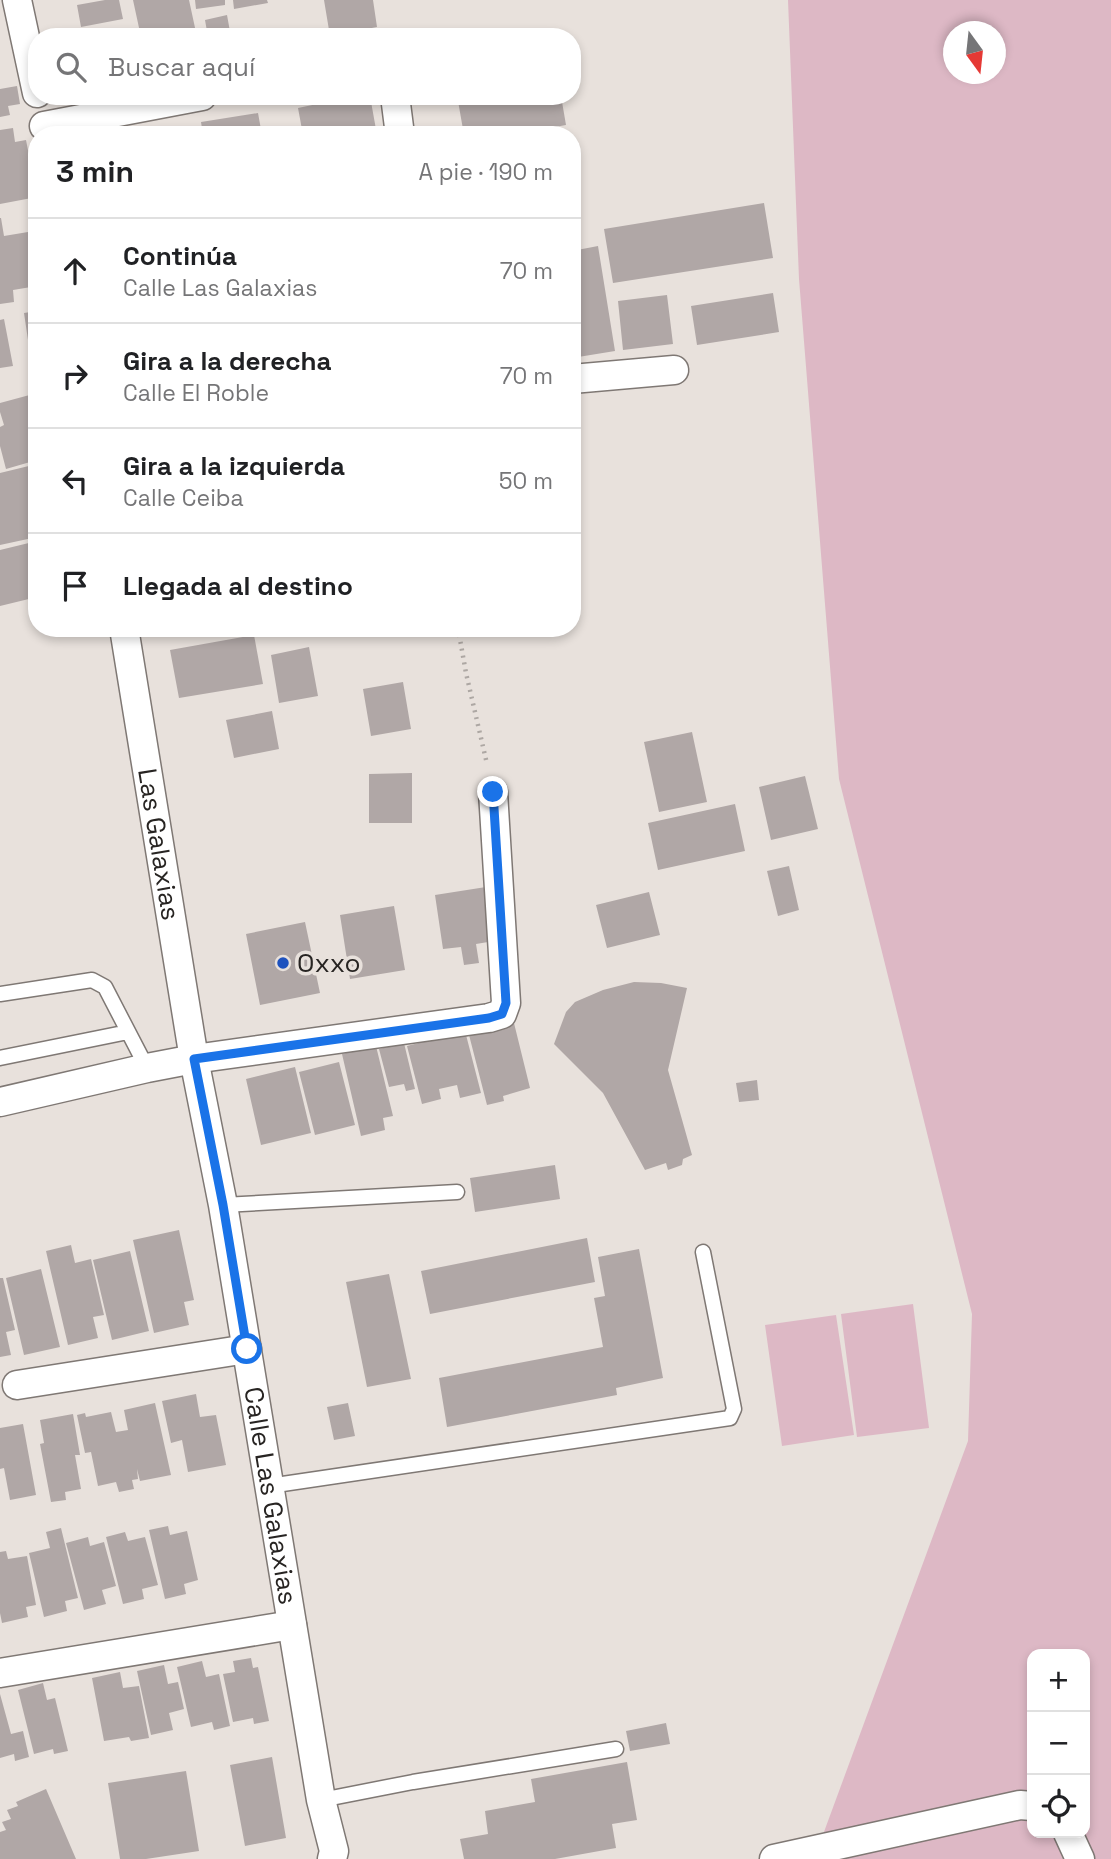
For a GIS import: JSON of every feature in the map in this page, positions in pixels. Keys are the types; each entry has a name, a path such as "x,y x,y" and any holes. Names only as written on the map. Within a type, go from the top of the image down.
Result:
{"street":[{"path":"17,0 28,52"},
{"path":"39,105 43,126"},
{"path":"63,126 160,105"},
{"path":"397,105 399,126"},
{"path":"581,378 674,370"},
{"name":"Las Galaxias","path":"125,637 194,1059"},
{"path":"0,1102 194,1059 502,1014 506,1003 493,792"},
{"name":"Calle Las Galaxias","path":"194,1059 223,1205 321,1800 336,1856"},
{"path":"17,1385 247,1349"},
{"path":"0,1674 292,1625"},
{"path":"774,1859 1027,1806"},
{"path":"1070,1838 1080,1859"}],"lane":[{"path":"0,994 92,980 105,987 147,1068"},
{"path":"0,1059 128,1032"},
{"path":"223,1205 457,1192"},
{"path":"269,1486 730,1418 734,1409 703,1252"},
{"path":"321,1800 616,1748"}],"path":[{"path":"460,637 493,792"}],"shaded area":[{"path":"788,0 1111,0 1111,1859 814,1859 968,1441 972,1314 839,779 799,279"},
{"path":"913,1304 929,1428 857,1437 841,1314"},
{"path":"836,1315 854,1435 782,1446 765,1325"}],"building":[{"path":"119,0 123,19 81,27 77,5"},
{"path":"133,0 189,0 195,28 139,28"},
{"path":"195,0 225,0 225,5 196,9"},
{"path":"233,0 267,0 268,3 234,9"},
{"path":"324,0 373,0 377,27 329,28"},
{"path":"227,15 229,28 206,28 205,20"},
{"path":"17,86 20,104 8,106 10,115 0,117 0,89"},
{"path":"312,105 372,105 375,126 301,126 298,108"},
{"path":"459,105 563,105 566,125 560,126 462,126"},
{"path":"258,113 260,126 202,126 201,122"},
{"path":"13,128 15,142 26,140 28,199 0,204 0,130"},
{"path":"764,203 773,258 613,283 604,229"},
{"path":"1,218 4,236 28,232 28,288 13,290 14,302 0,304"},
{"path":"598,246 615,351 581,357 581,249"},
{"path":"773,293 779,332 697,345 691,306"},
{"path":"667,295 673,344 623,350 618,301"},
{"path":"28,312 28,340 24,313"},
{"path":"4,319 13,366 0,368 0,320"},
{"path":"28,395 28,463 6,469 0,446 0,427 4,425 0,403"},
{"path":"28,466 28,539 0,545 0,473"},
{"path":"28,543 28,599 0,606 0,550"},
{"path":"254,637 263,684 179,698 170,650"},
{"path":"309,647 318,696 279,703 271,655"},
{"path":"403,682 411,729 371,736 363,689"},
{"path":"272,711 279,749 234,758 226,720"},
{"path":"692,732 707,802 659,812 644,742"},
{"path":"412,773 412,823 369,823 369,774"},
{"path":"805,776 818,829 771,840 759,787"},
{"path":"735,804 745,851 658,870 648,823"},
{"path":"789,866 799,910 778,916 767,871"},
{"path":"486,887 494,941 476,944 479,963 464,965 461,947 443,949 435,895"},
{"path":"649,892 660,935 607,948 596,905"},
{"path":"394,906 405,970 350,979 340,915"},
{"name":"Oxxo","path":"305,922 320,993 260,1005 246,934"},
{"path":"634,982 687,988 668,1070 692,1155 683,1159 682,1165 668,1170 666,1163 645,1170 603,1093 554,1044 566,1012 575,1002 603,990"},
{"path":"513,1019 530,1088 503,1096 504,1101 487,1105 468,1031"},
{"path":"465,1031 481,1093 460,1098 457,1085 439,1089 441,1099 422,1104 407,1046"},
{"path":"404,1043 415,1089 406,1091 404,1084 389,1087 379,1049"},
{"path":"376,1046 393,1116 383,1118 385,1130 361,1136 342,1054"},
{"path":"339,1062 355,1125 315,1135 299,1072"},
{"path":"295,1067 311,1133 261,1145 246,1079"},
{"path":"757,1080 759,1100 739,1102 736,1083"},
{"path":"555,1165 560,1199 475,1212 470,1178"},
{"path":"179,1230 194,1300 184,1302 189,1325 154,1333 133,1240"},
{"path":"587,1238 595,1282 430,1314 421,1271"},
{"path":"71,1245 75,1263 91,1259 104,1315 93,1317 98,1338 68,1345 46,1251"},
{"path":"639,1249 663,1378 616,1388 617,1395 447,1427 439,1378 603,1347 594,1298 605,1296 598,1257"},
{"path":"130,1251 149,1331 112,1340 93,1260"},
{"path":"41,1269 60,1347 24,1355 6,1278"},
{"path":"389,1274 411,1379 367,1387 346,1282"},
{"path":"0,1278 3,1278 15,1330 6,1332 11,1355 0,1357"},
{"path":"196,1394 200,1417 216,1415 226,1465 188,1472 182,1440 171,1443 162,1401"},
{"path":"155,1403 171,1475 140,1481 137,1469 138,1479 132,1480 134,1489 119,1492 116,1482 98,1486 91,1452 85,1453 77,1415 85,1413 86,1417 111,1412 116,1432 128,1430 124,1410"},
{"path":"348,1403 355,1436 334,1440 327,1407"},
{"path":"73,1414 80,1455 75,1455 81,1489 65,1492 66,1500 51,1502 40,1444 44,1443 40,1420"},
{"path":"23,1424 36,1495 10,1500 4,1468 0,1469 0,1428"},
{"path":"168,1526 170,1535 187,1531 198,1580 184,1584 186,1594 165,1599 149,1530"},
{"path":"61,1528 78,1598 65,1601 67,1611 44,1617 29,1553 50,1548 46,1532"},
{"path":"125,1532 128,1541 145,1537 158,1585 142,1589 144,1599 123,1604 106,1537"},
{"path":"88,1537 90,1546 104,1542 116,1586 102,1590 106,1604 84,1610 66,1543"},
{"path":"6,1551 8,1559 27,1556 36,1605 26,1607 28,1617 2,1623 0,1552"},
{"path":"251,1658 253,1668 258,1667 269,1721 254,1724 253,1718 233,1722 223,1674 235,1672 233,1661"},
{"path":"202,1661 206,1677 219,1674 230,1726 214,1730 212,1722 191,1727 177,1667"},
{"path":"164,1665 168,1684 178,1682 184,1709 169,1713 173,1730 151,1735 137,1671"},
{"path":"120,1672 123,1688 139,1686 149,1738 131,1741 129,1737 104,1741 92,1678"},
{"path":"43,1683 47,1700 55,1698 68,1751 54,1754 53,1749 34,1754 18,1690"},
{"path":"0,1694 11,1734 23,1731 29,1757 15,1761 14,1754 0,1758"},
{"path":"666,1723 670,1744 630,1751 626,1731"},
{"path":"272,1757 286,1838 245,1846 230,1765"},
{"path":"627,1762 637,1820 612,1824 616,1848 555,1859 464,1859 460,1839 488,1834 485,1811 535,1802 531,1779"},
{"path":"186,1771 199,1851 146,1859 120,1859 108,1783"},
{"path":"46,1789 76,1859 0,1859 0,1832 6,1830 2,1822 11,1819 7,1810 18,1806 16,1802"}],"place":[{"name":"Oxxo","path":"283,963"}],"route":[{"path":"247,1349 223,1205 194,1059 502,1014 506,1003 493,792"}]}
